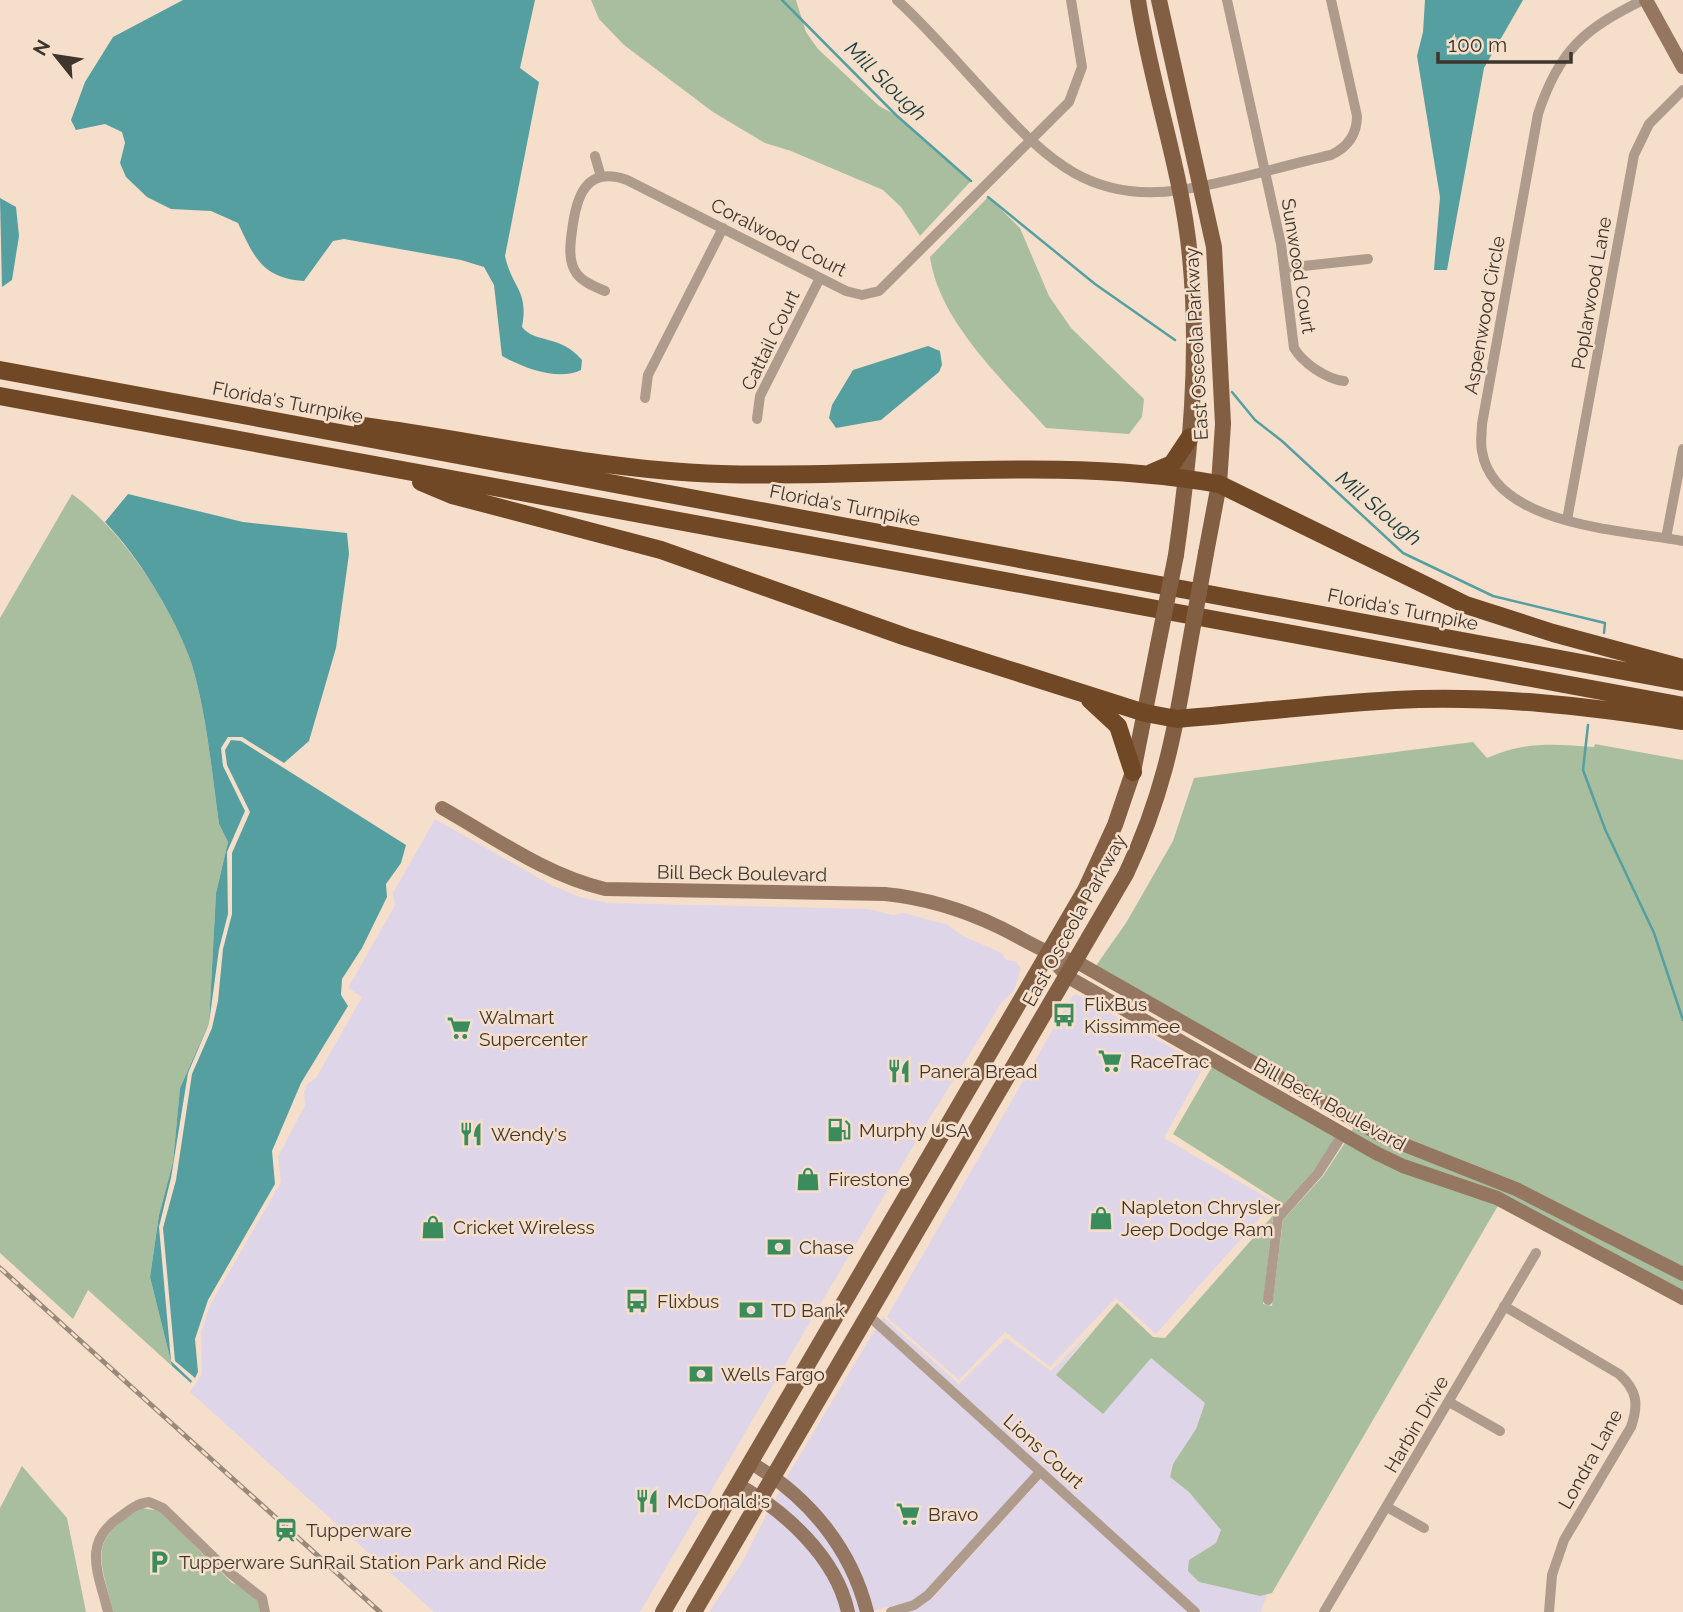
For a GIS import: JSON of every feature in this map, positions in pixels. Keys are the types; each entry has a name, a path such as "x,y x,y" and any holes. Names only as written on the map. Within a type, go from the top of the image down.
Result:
{"highway":[{"name":"Florida's Turnpike","path":"0,370 1683,682"},
{"path":"134,395 661,470 774,474 1006,467 1186,478 1219,484 1466,605 1553,633 1683,668"},
{"path":"0,396 1683,706"},
{"path":"1145,476 1172,464 1190,437"},
{"path":"388,468 452,495 662,550 906,637 1145,713 1177,719 1396,700 1453,700 1563,704 1683,721"},
{"path":"1079,692 1103,709 1118,726 1133,772"}],"main road":[{"name":"East Osceola Parkway","path":"663,1612 1048,955 1090,879 1115,825 1133,772 1176,555 1190,437 1194,321 1190,256 1180,190 1138,0"},
{"name":"East Osceola Parkway","path":"694,1612 1068,978 1141,844 1163,783 1219,484 1223,424 1214,247 1159,0"}],"street":[{"path":"897,0 1030,142 1055,163 1082,179 1107,188 1143,192 1180,190 1331,155 1346,146 1356,129 1357,116 1331,0"},
{"name":"Coralwood Court","path":"601,177 628,180 857,295 874,293 885,287 1069,102 1079,80 1081,53 1071,0"},
{"name":"Sunwood Court","path":"1227,0 1285,268 1296,351 1325,375 1344,381"},
{"path":"1645,0 1683,67"},
{"name":"Aspenwood Circle","path":"1645,0 1608,16 1581,37 1564,55 1549,82 1538,114 1482,424 1482,452 1492,476 1513,500 1536,512 1683,541"},
{"name":"Poplarwood Lane","path":"1567,520 1634,155 1648,124 1683,90"},
{"path":"595,156 601,177 586,186 577,200 571,255 578,275 605,291"},
{"path":"645,398 648,375 723,228"},
{"path":"1285,268 1368,259"},
{"name":"Cattail Court","path":"757,419 760,396 820,278"},
{"path":"1666,538 1683,449"},
{"name":"Bill Beck Boulevard","path":"442,807 553,872 579,883 605,889 902,896 982,920 1048,955 1077,962 1351,1120 1418,1152 1516,1189 1679,1272"},
{"name":"Bill Beck Boulevard","path":"1048,955 1068,978 1343,1134 1403,1166 1497,1198 1665,1291 1683,1298"},
{"path":"1268,1300 1278,1218 1318,1173 1351,1120"},
{"name":"Harbin Drive","path":"1324,1612 1536,1253"},
{"name":"Londra Lane","path":"1504,1306 1619,1374 1630,1384 1635,1395 1637,1410 1631,1427 1556,1558 1549,1612"},
{"name":"Lions Court","path":"869,1316 1195,1612"},
{"path":"1449,1402 1500,1431"},
{"path":"751,1463 775,1477 837,1541 853,1567 867,1612"},
{"path":"891,1612 914,1605 928,1595 1040,1472"},
{"path":"738,1485 763,1499 814,1548 833,1576 848,1612"},
{"path":"108,1612 95,1557 103,1529 144,1502 163,1508 237,1580 262,1598 265,1612"},
{"path":"1387,1507 1424,1528"}],"shaded area":[{"path":"435,819 551,885 580,897 609,903 868,909 893,915 904,913 948,925 961,935 1002,953 1006,960 1015,961 1021,968 1014,990 1000,1005 928,1121 640,1612 434,1612 190,1392 202,1374 201,1332 210,1305 281,1182 278,1157 305,1105 304,1092 307,1084 316,1078 362,997 348,988 395,905 393,893"},
{"name":"Napleton Chrysler Jeep Dodge Ram","path":"1076,994 1204,1066 1164,1138 1274,1202 1156,1334 1116,1298 1050,1367 1005,1332 959,1380 887,1317 1072,996"},
{"path":"883,1317 959,1384 1006,1338 1051,1371 1091,1331 1056,1375 1103,1414 1151,1357 1205,1403 1196,1429 1173,1464 1170,1477 1189,1492 1221,1530 1216,1543 1189,1560 1200,1582 1260,1596 1267,1594 1261,1612 1202,1612 881,1320"},
{"path":"876,1328 1034,1472 924,1592 911,1601 872,1611 870,1603 785,1480"},
{"path":"1041,1479 1189,1612 909,1612 932,1599"},
{"path":"781,1488 833,1543 862,1612 853,1612 849,1598 774,1502"},
{"path":"769,1510 810,1551 829,1578 842,1612 709,1612 741,1564"}],"green space":[{"name":"Mill Slough","path":"591,0 796,0 806,32 818,49 879,106 896,115 971,181 920,236 901,207 883,190 791,151 765,143 713,112 624,45 599,19"},
{"path":"988,197 1020,228 1049,296 1071,328 1144,399 1142,417 1129,434 1046,428 993,370 946,305 930,257"},
{"path":"72,494 126,547 171,616 182,640 201,700 219,824 228,842 216,893 209,1023 180,1088 173,1162 159,1215 150,1277 172,1366 88,1290 73,1319 0,1253 0,618"},
{"path":"1473,742 1487,758 1527,746 1594,747 1595,744 1683,760 1683,1269 1384,1132 1095,967 1126,923 1173,841 1194,778"},
{"path":"1213,1065 1337,1136 1314,1170 1273,1216 1263,1304 1272,1306 1283,1220 1323,1176 1346,1141 1499,1204 1272,1593 1260,1596 1199,1582 1188,1571 1189,1560 1216,1543 1221,1530 1189,1492 1170,1477 1173,1464 1196,1429 1205,1403 1151,1358 1103,1414 1056,1375 1117,1303 1153,1337 1165,1338 1283,1204 1173,1134"},
{"path":"1354,1127 1477,1177 1683,1279 1683,1293 1545,1217 1404,1162 1350,1133"},
{"path":"22,1466 67,1518 86,1612 0,1612 0,1508"},
{"name":"Tupperware SunRail Station Park and Ride","path":"142,1508 160,1511 232,1583 239,1585 258,1601 260,1612 113,1612 104,1577 102,1551 112,1530"}],"water":[{"path":"183,0 535,0 520,68 539,82 505,256 522,297 522,327 534,336 565,346 574,352 582,360 581,370 552,374 531,369 502,356 494,285 484,267 461,260 344,239 333,241 304,281 290,279 261,264 238,223 211,211 171,209 147,197 126,177 120,163 125,143 122,132 105,124 76,130 71,120 85,82 113,37"},
{"path":"1425,0 1523,0 1484,68 1447,270 1434,270 1440,197 1417,56 1423,32"},
{"path":"0,198 16,207 19,236 12,280 2,287"},
{"path":"928,346 940,351 942,365 939,372 881,420 836,428 829,418 832,405 853,370"},
{"path":"128,494 243,522 347,533 349,554 336,648 309,741 284,763 242,737 228,737 221,748 223,766 245,811 227,852 228,914 219,949 209,1023 216,893 228,842 219,824 205,721 191,662 154,588 130,552 105,522"},
{"path":"231,740 241,741 406,845 401,863 386,884 387,897 362,948 342,979 341,995 348,1006 301,1083 272,1151 275,1184 208,1300 195,1339 198,1372 195,1378 175,1361 163,1228 176,1180 192,1074 212,1028 218,1001 223,949 232,914 232,853 250,812 227,765 225,750"},
{"path":"209,1023 188,1073 171,1178 159,1227 171,1361 191,1383 172,1366 150,1277 159,1215 173,1162 180,1088"}],"waterway":[{"name":"Mill Slough","path":"782,0 896,115 971,181"},
{"name":"Mill Slough","path":"988,197 1095,284 1175,340"},
{"name":"Mill Slough","path":"1232,392 1255,420 1282,441 1403,553 1493,596 1605,623 1604,633"},
{"name":"Mill Slough","path":"1588,725 1583,770 1605,829 1654,933 1683,1020"}],"railway":[{"path":"0,1268 380,1612"}],"place":[{"name":"FlixBus Kissimmee","path":"1064,1015"},
{"name":"Walmart Supercenter","path":"459,1028"},
{"name":"RaceTrac","path":"1110,1061"},
{"name":"Panera Bread","path":"899,1071"},
{"name":"Murphy USA","path":"839,1130"},
{"name":"Wendy's","path":"471,1134"},
{"name":"Firestone","path":"808,1179"},
{"name":"Napleton Chrysler Jeep Dodge Ram","path":"1101,1218"},
{"name":"Cricket Wireless","path":"433,1227"},
{"name":"Chase","path":"779,1247"},
{"name":"Flixbus","path":"637,1301"},
{"name":"TD Bank","path":"751,1310"},
{"name":"Wells Fargo","path":"701,1374"},
{"name":"McDonald's","path":"647,1501"},
{"name":"Bravo","path":"908,1514"},
{"name":"Tupperware","path":"286,1530"},
{"name":"Tupperware SunRail Station Park and Ride","path":"159,1562"}]}
